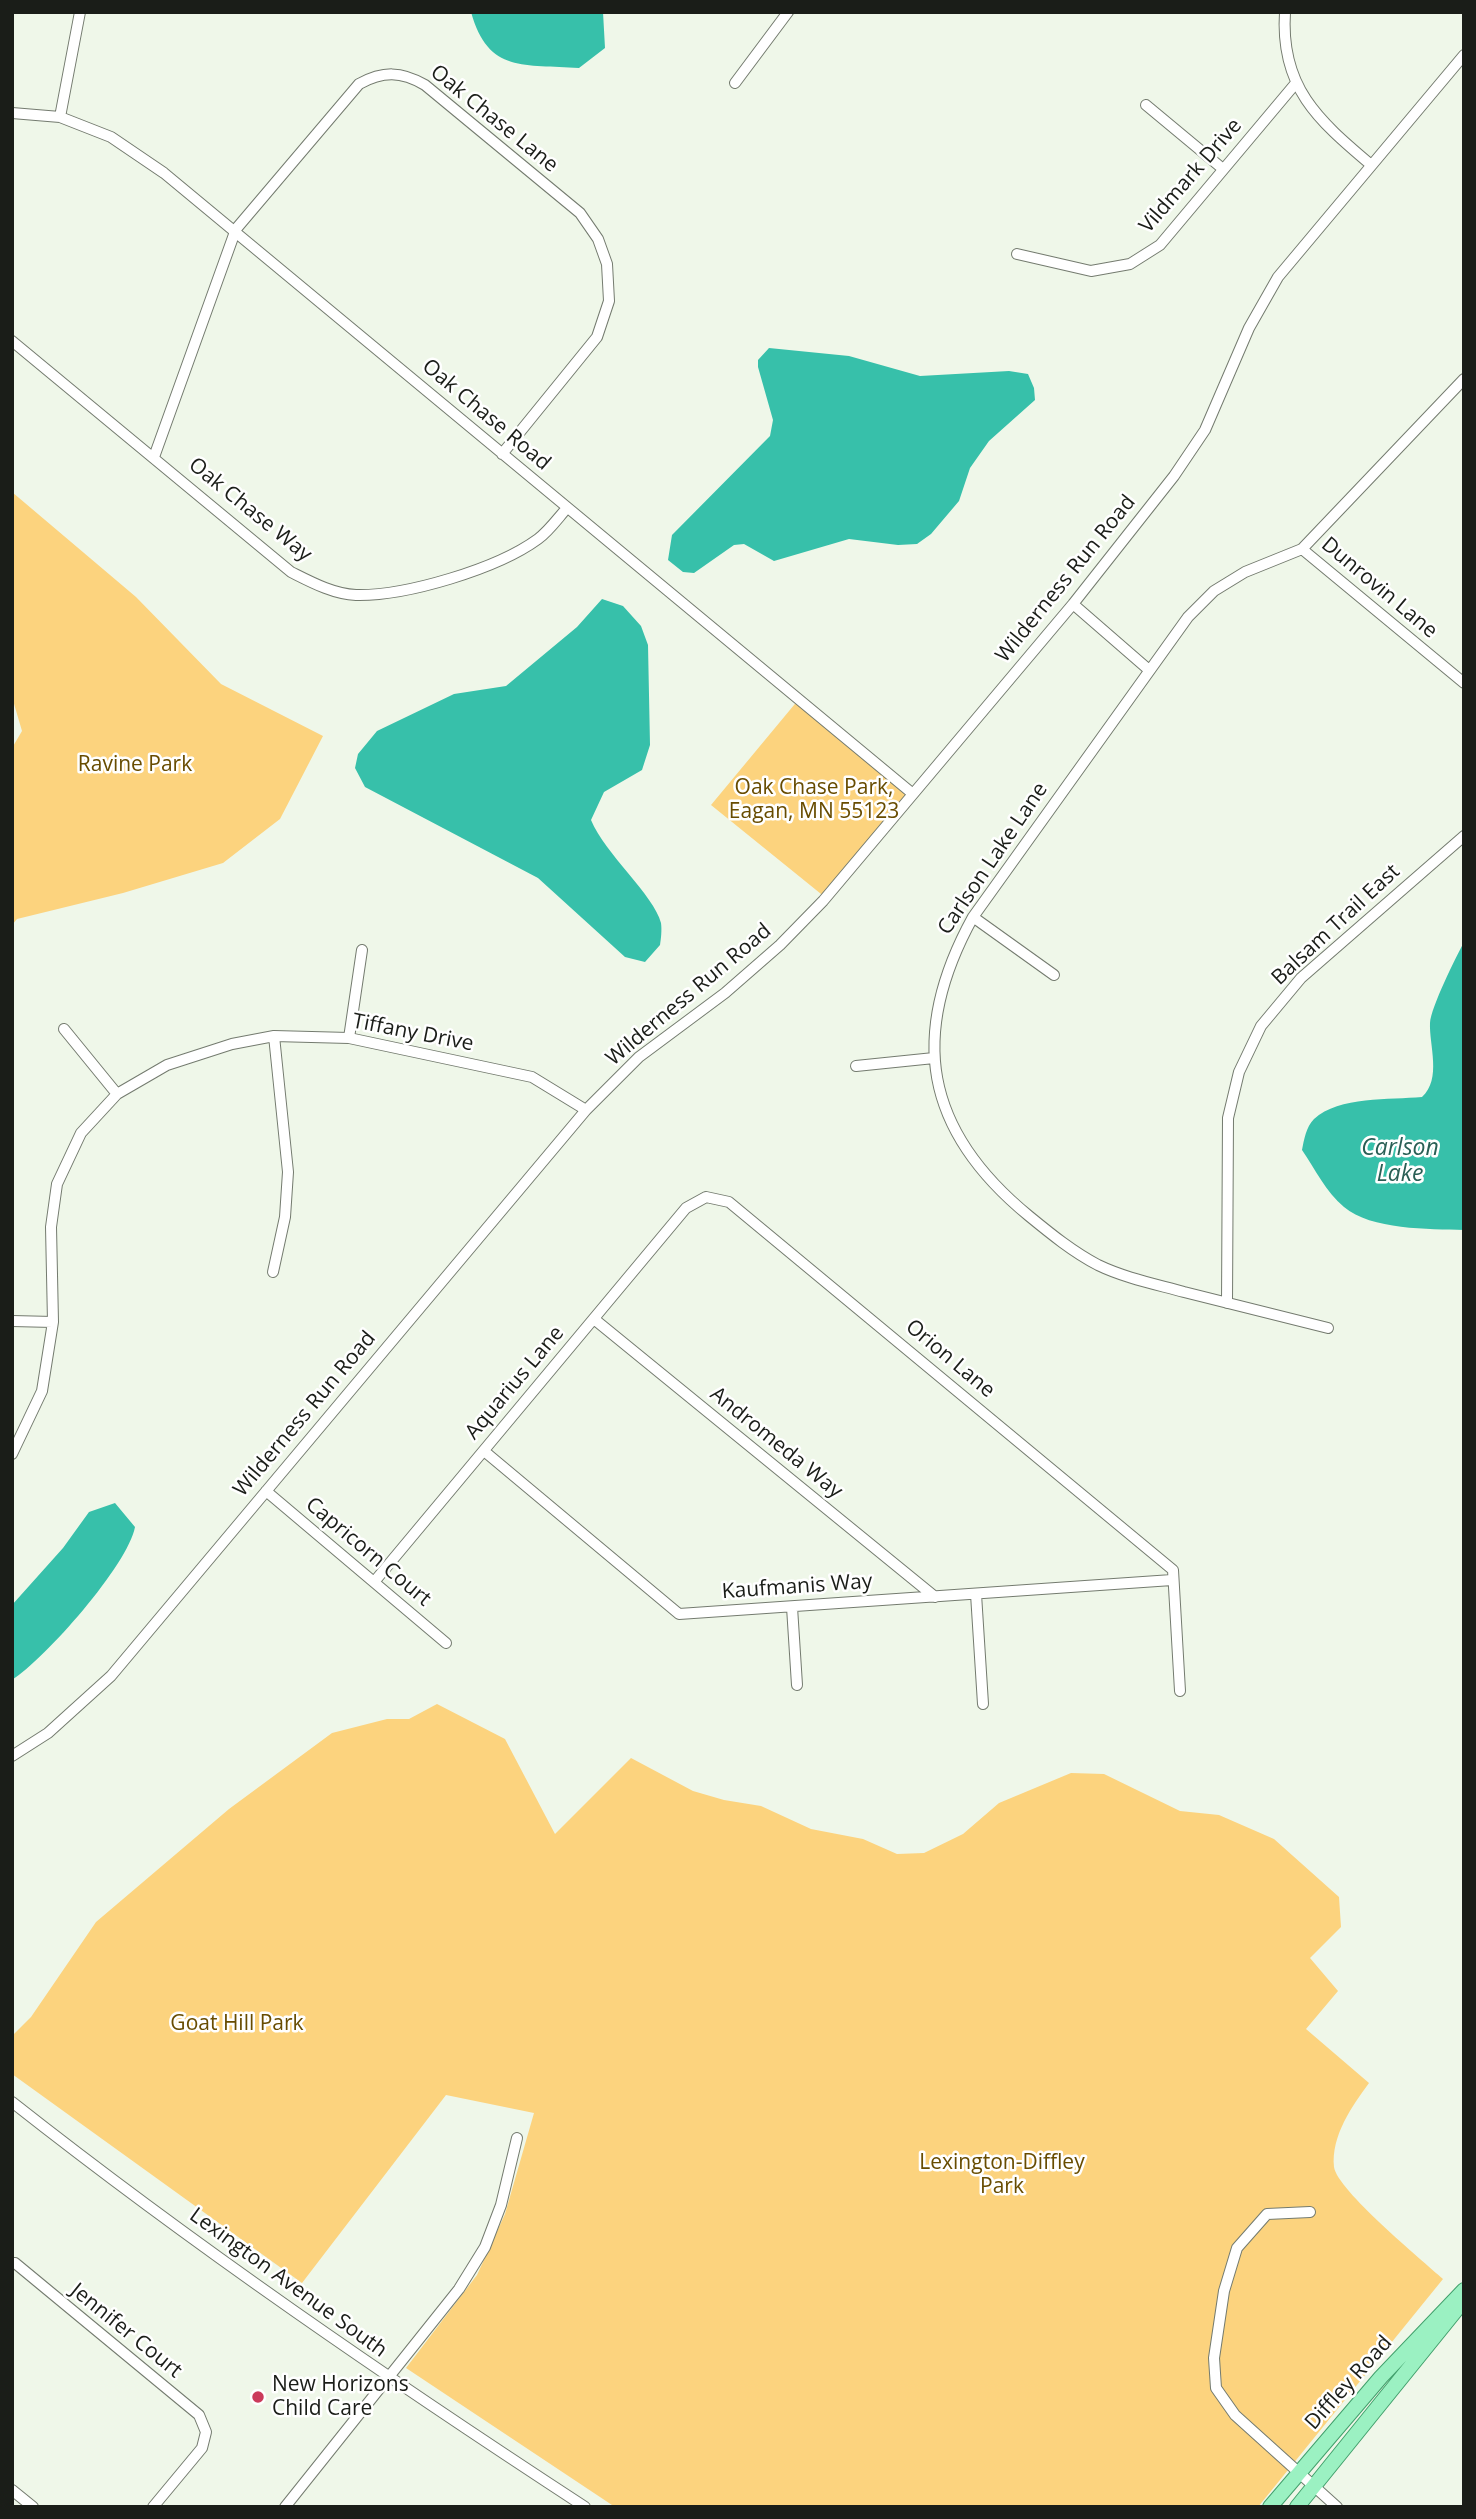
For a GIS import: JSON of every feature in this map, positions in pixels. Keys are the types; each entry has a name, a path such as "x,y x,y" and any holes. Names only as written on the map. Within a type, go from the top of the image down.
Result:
{"main road":[{"name":"Diffley Road","path":"1270,2507 1381,2377 1464,2290"},
{"name":"Diffley Road","path":"1297,2507 1464,2301"}],"street":[{"path":"60,117 80,12"},
{"path":"735,83 788,12"},
{"path":"1286,12 1284,32 1296,83 1322,124 1370,164"},
{"name":"Wilderness Run Road","path":"12,1756 48,1733 111,1676 586,1110 639,1057 725,993 780,945 823,901 1073,604 1192,452 1205,430 1249,328 1278,276 1464,55"},
{"name":"Oak Chase Lane","path":"154,457 236,229 359,85 373,76 391,73 410,76 425,85 580,214 598,239 607,264 609,301 597,337 502,454"},
{"name":"Vildmark Drive","path":"1017,254 1091,271 1130,264 1160,245 1296,83"},
{"path":"1146,105 1223,169"},
{"name":"Oak Chase Road","path":"12,113 60,117 111,137 164,173 236,229 502,454 913,793"},
{"name":"Oak Chase Way","path":"12,341 291,572 320,587 354,595 406,592 507,557 539,538 567,508"},
{"name":"Carlson Lake Lane","path":"1328,1328 1133,1278 1098,1265 1063,1244 1009,1200 981,1172 958,1138 944,1104 934,1058 934,1022 941,986 972,917 1188,617 1214,592 1245,572 1302,549 1464,379"},
{"name":"Dunrovin Lane","path":"1302,549 1464,683"},
{"path":"1073,604 1149,670"},
{"name":"Balsam Trail East","path":"1227,1303 1228,1118 1239,1072 1261,1026 1301,978 1464,836"},
{"path":"972,917 1054,975"},
{"path":"349,1038 362,950"},
{"path":"64,1029 117,1094"},
{"path":"273,1272 285,1217 288,1172 274,1036"},
{"name":"Tiffany Drive","path":"12,1454 42,1391 52,1322 51,1227 57,1184 81,1133 117,1094 167,1065 232,1044 274,1036 349,1038 532,1077 586,1110"},
{"path":"856,1066 934,1058"},
{"name":"Orion Lane","path":"686,1208 706,1197 729,1202 1173,1570 1172,1580"},
{"name":"Aquarius Lane","path":"374,1582 686,1208"},
{"name":"Andromeda Way","path":"594,1320 935,1597"},
{"path":"12,1321 52,1322"},
{"name":"Kaufmanis Way","path":"484,1451 679,1614 1172,1580"},
{"name":"Capricorn Court","path":"266,1491 446,1643"},
{"path":"1172,1580 1180,1691"},
{"path":"976,1594 983,1704"},
{"path":"792,1607 797,1685"},
{"name":"Lexington Avenue South","path":"12,2102 85,2159 389,2379 585,2507"},
{"path":"285,2507 459,2289 485,2247 501,2205 517,2138"},
{"path":"1310,2212 1267,2214 1237,2248 1224,2291 1214,2358 1216,2388 1235,2415 1337,2507"},
{"name":"Jennifer Court","path":"15,2263 199,2415 206,2432 202,2448 153,2507"},
{"path":"12,2490 33,2507"}],"green space":[{"name":"Ravine Park","path":"12,492 136,597 221,684 323,736 280,819 223,863 123,893 17,919 12,925 12,748 22,731 12,697"},
{"name":"Oak Chase Park, Eagan, MN 55123","path":"799,699 913,794 826,898 711,805"},
{"name":"Lexington-Diffley Park","path":"437,1704 505,1739 555,1834 631,1758 693,1791 724,1800 761,1806 811,1829 863,1839 897,1854 924,1853 963,1834 999,1803 1071,1773 1104,1774 1180,1811 1219,1815 1274,1839 1339,1897 1341,1927 1310,1958 1338,1991 1306,2029 1369,2083 1339,2133 1334,2167 1349,2192 1364,2208 1443,2279 1258,2507 615,2507 406,2368 477,2275 505,2214 534,2113 446,2095 302,2283 12,2074 12,2036 31,2017 96,1922 229,1809 332,1733 387,1719 409,1719"}],"water":[{"path":"471,12 603,12 605,48 579,68 511,62 498,56 487,46 478,32"},
{"path":"769,348 849,356 920,376 1009,371 1028,374 1034,388 1035,400 989,441 970,468 959,501 931,534 917,544 898,545 849,539 774,561 744,544 734,545 694,573 683,572 668,560 672,535 770,436 773,420 758,367 758,360"},
{"path":"602,599 623,606 641,626 648,645 650,745 642,770 604,792 591,820 607,847 657,912 661,923 660,945 645,962 625,957 538,878 365,787 355,768 358,754 377,731 454,694 506,686 577,627"},
{"name":"Carlson Lake","path":"1464,942 1464,1230 1401,1227 1355,1215 1326,1187 1302,1150 1309,1126 1314,1119 1337,1106 1365,1100 1422,1097 1428,1090 1433,1071 1431,1016"},
{"path":"115,1503 135,1527 129,1544 102,1587 83,1610 44,1653 12,1680 12,1605 63,1548 89,1512"}],"place":[{"name":"New Horizons Child Care","path":"258,2397"}],"park label":[{"name":"Goat Hill Park","path":"237,2024"}]}
